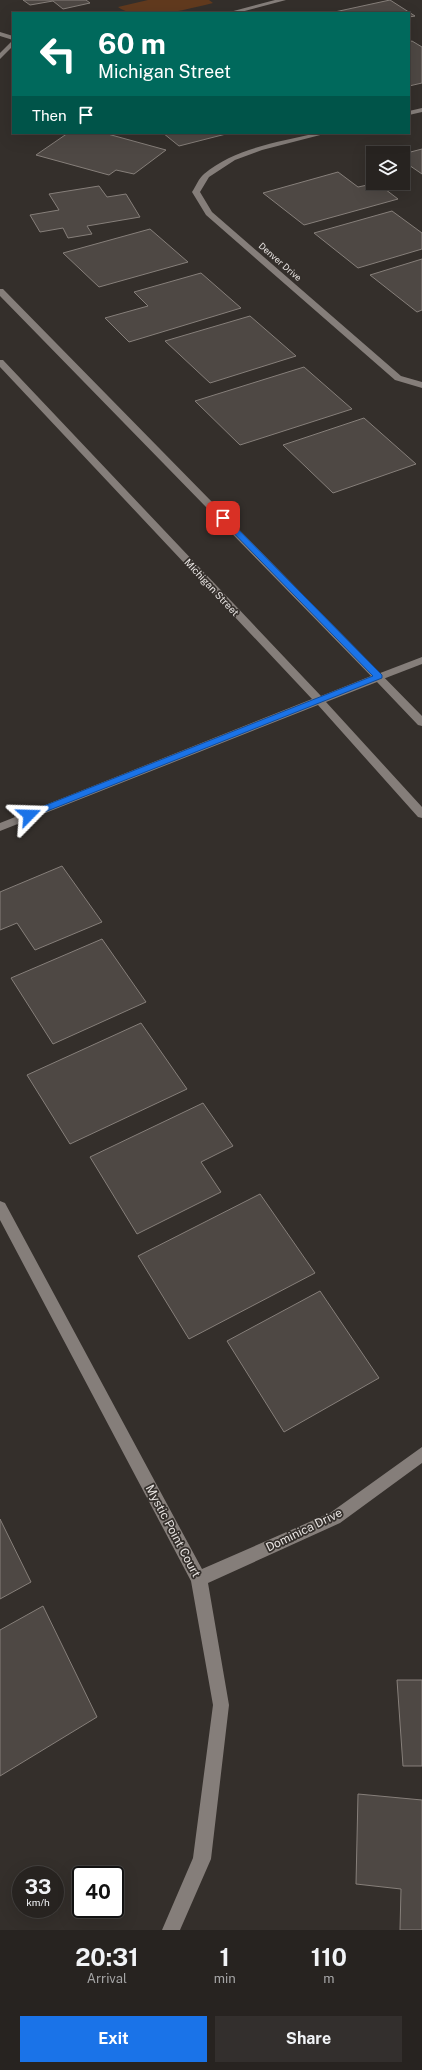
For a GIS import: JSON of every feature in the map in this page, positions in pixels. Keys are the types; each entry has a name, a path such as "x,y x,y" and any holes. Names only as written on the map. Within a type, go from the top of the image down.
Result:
{"street":[{"path":"233,12 283,0"},
{"path":"0,34 12,38"},
{"path":"0,57 12,43"},
{"path":"410,113 422,110"},
{"name":"Denver Drive","path":"321,134 260,148 233,159 206,176 196,192 209,213 398,378 422,385"},
{"path":"0,291 422,722"},
{"name":"Michigan Street","path":"0,362 319,700 422,814"},
{"path":"0,826 422,660"},
{"name":"Mystic Point Court","path":"0,1207 199,1579 221,1705 202,1859 171,1930"},
{"name":"Dominica Drive","path":"199,1579 335,1518 422,1454"}],"shaded area":[{"path":"148,0 209,0 213,3 171,12 128,12 118,7"}],"building":[{"path":"23,0 86,0 90,3 63,9 53,1 30,5"},
{"path":"390,0 409,12 335,12"},
{"path":"410,13 415,16 410,17"},
{"path":"412,41 422,47 422,83 410,86 410,42"},
{"path":"67,134 108,134 166,150 134,174 116,170 109,175 36,155"},
{"path":"164,134 226,134 179,146"},
{"path":"422,149 422,174 410,166 410,152"},
{"path":"338,172 358,187 366,185 366,190 386,190 398,199 304,225 263,193"},
{"path":"99,186 107,197 126,194 140,217 87,226 92,234 68,238 63,228 40,232 30,215 59,210 49,194"},
{"path":"392,211 422,233 422,249 358,268 314,233"},
{"path":"150,229 188,262 99,287 63,253"},
{"path":"422,259 422,310 417,312 370,275"},
{"path":"201,273 241,308 129,342 105,318 148,306 134,292"},
{"path":"250,316 296,356 210,383 165,341"},
{"path":"304,367 352,409 240,445 195,401"},
{"path":"364,418 416,464 333,493 283,445"},
{"path":"62,866 102,922 35,950 17,923 0,930 0,892"},
{"path":"102,939 146,1002 53,1044 11,978"},
{"path":"141,1023 187,1089 70,1144 27,1075"},
{"path":"203,1103 233,1146 201,1162 221,1192 137,1234 90,1157"},
{"path":"260,1194 315,1273 189,1339 138,1256"},
{"path":"320,1291 379,1378 284,1432 227,1341"},
{"path":"0,1519 31,1582 0,1599"},
{"path":"43,1606 97,1717 0,1776 0,1630"},
{"path":"397,1680 422,1680 422,1766 403,1766"},
{"path":"358,1794 422,1800 422,1930 400,1930 401,1889 356,1884"}],"route":[{"path":"29,815 379,677 223,518"}]}
